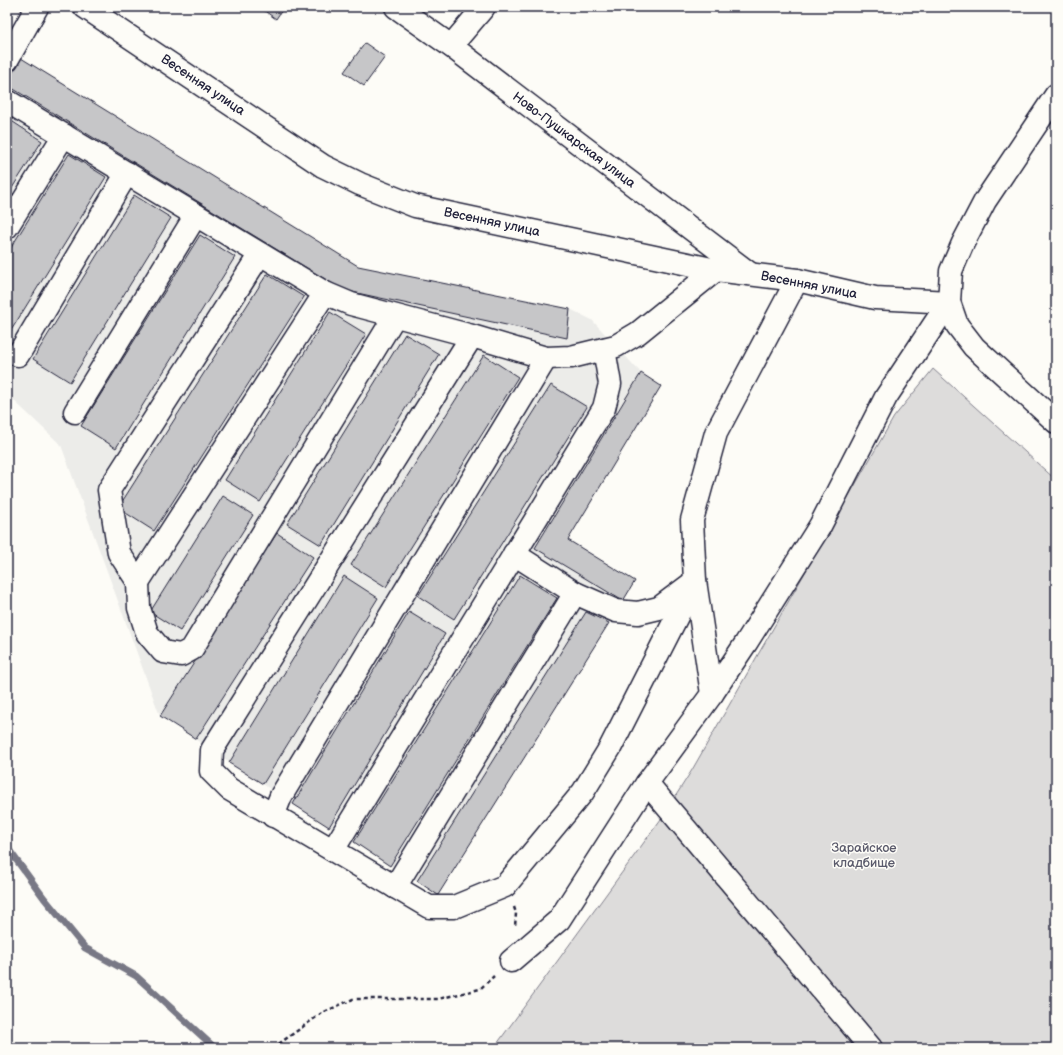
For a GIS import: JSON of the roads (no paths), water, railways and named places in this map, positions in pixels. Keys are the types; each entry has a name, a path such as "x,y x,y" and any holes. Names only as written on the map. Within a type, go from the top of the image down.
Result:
{"street":[{"path":"7,60 37,7"},
{"name":"Весенняя улица","path":"85,7 323,166 360,184 415,206 716,270 797,280 875,298 949,302"},
{"name":"Ново-Пушкарская улица","path":"396,7 451,46 751,274"},
{"path":"451,46 484,7"},
{"path":"1056,95 985,201 963,243 951,271 949,302 957,324 974,347 1056,422"},
{"path":"7,100 325,293 351,304 472,336 546,358 571,357 616,346 638,333 716,270"},
{"path":"7,227 64,135"},
{"path":"18,355 127,173"},
{"path":"76,412 196,215"},
{"path":"260,254 109,490 119,553 138,582 139,608 147,633 163,652 181,655 192,649 395,316"},
{"path":"712,694 695,581 692,520 716,433 797,280"},
{"path":"138,582 325,293"},
{"path":"511,961 559,920 647,783 712,694 746,643 820,526 886,397 949,302"},
{"path":"472,336 212,750 211,771 229,789 429,907 454,907 505,886 583,792 610,748 695,581"},
{"path":"333,850 604,408 610,384 604,349"},
{"path":"273,816 281,796 546,358"},
{"path":"514,554 575,593 616,611 638,613 659,608 695,581"},
{"path":"395,887 575,593"},
{"path":"647,783 871,1048"}],"waterway":[{"path":"7,847 44,898 85,948 136,976 215,1048"}],"park label":[{"name":"Зарайское кладбище","path":"864,856"}]}
